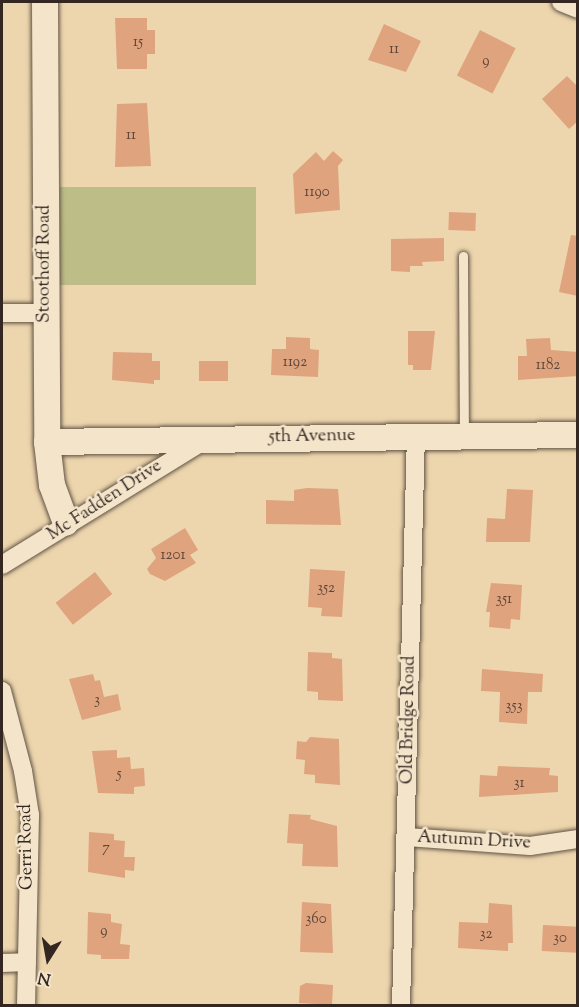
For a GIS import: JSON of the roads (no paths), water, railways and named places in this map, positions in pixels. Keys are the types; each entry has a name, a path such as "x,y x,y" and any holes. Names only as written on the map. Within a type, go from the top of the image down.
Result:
{"street":[{"name":"Stoothoff Road","path":"45,2 44,313 47,442 52,485 66,523"},
{"path":"561,2 578,9"},
{"path":"2,313 44,313"},
{"name":"5th Avenue","path":"47,442 416,435 578,435"},
{"name":"Old Bridge Road","path":"401,1005 416,435"},
{"name":"Mc Fadden Drive","path":"2,565 34,548 66,523 109,501 153,469 209,438"},
{"name":"Gerri Road","path":"2,691 23,771 30,815 26,1005"},
{"name":"Autumn Drive","path":"407,837 530,846 578,839"},
{"path":"2,963 27,962"}],"lane":[{"path":"464,256 464,435"}]}
